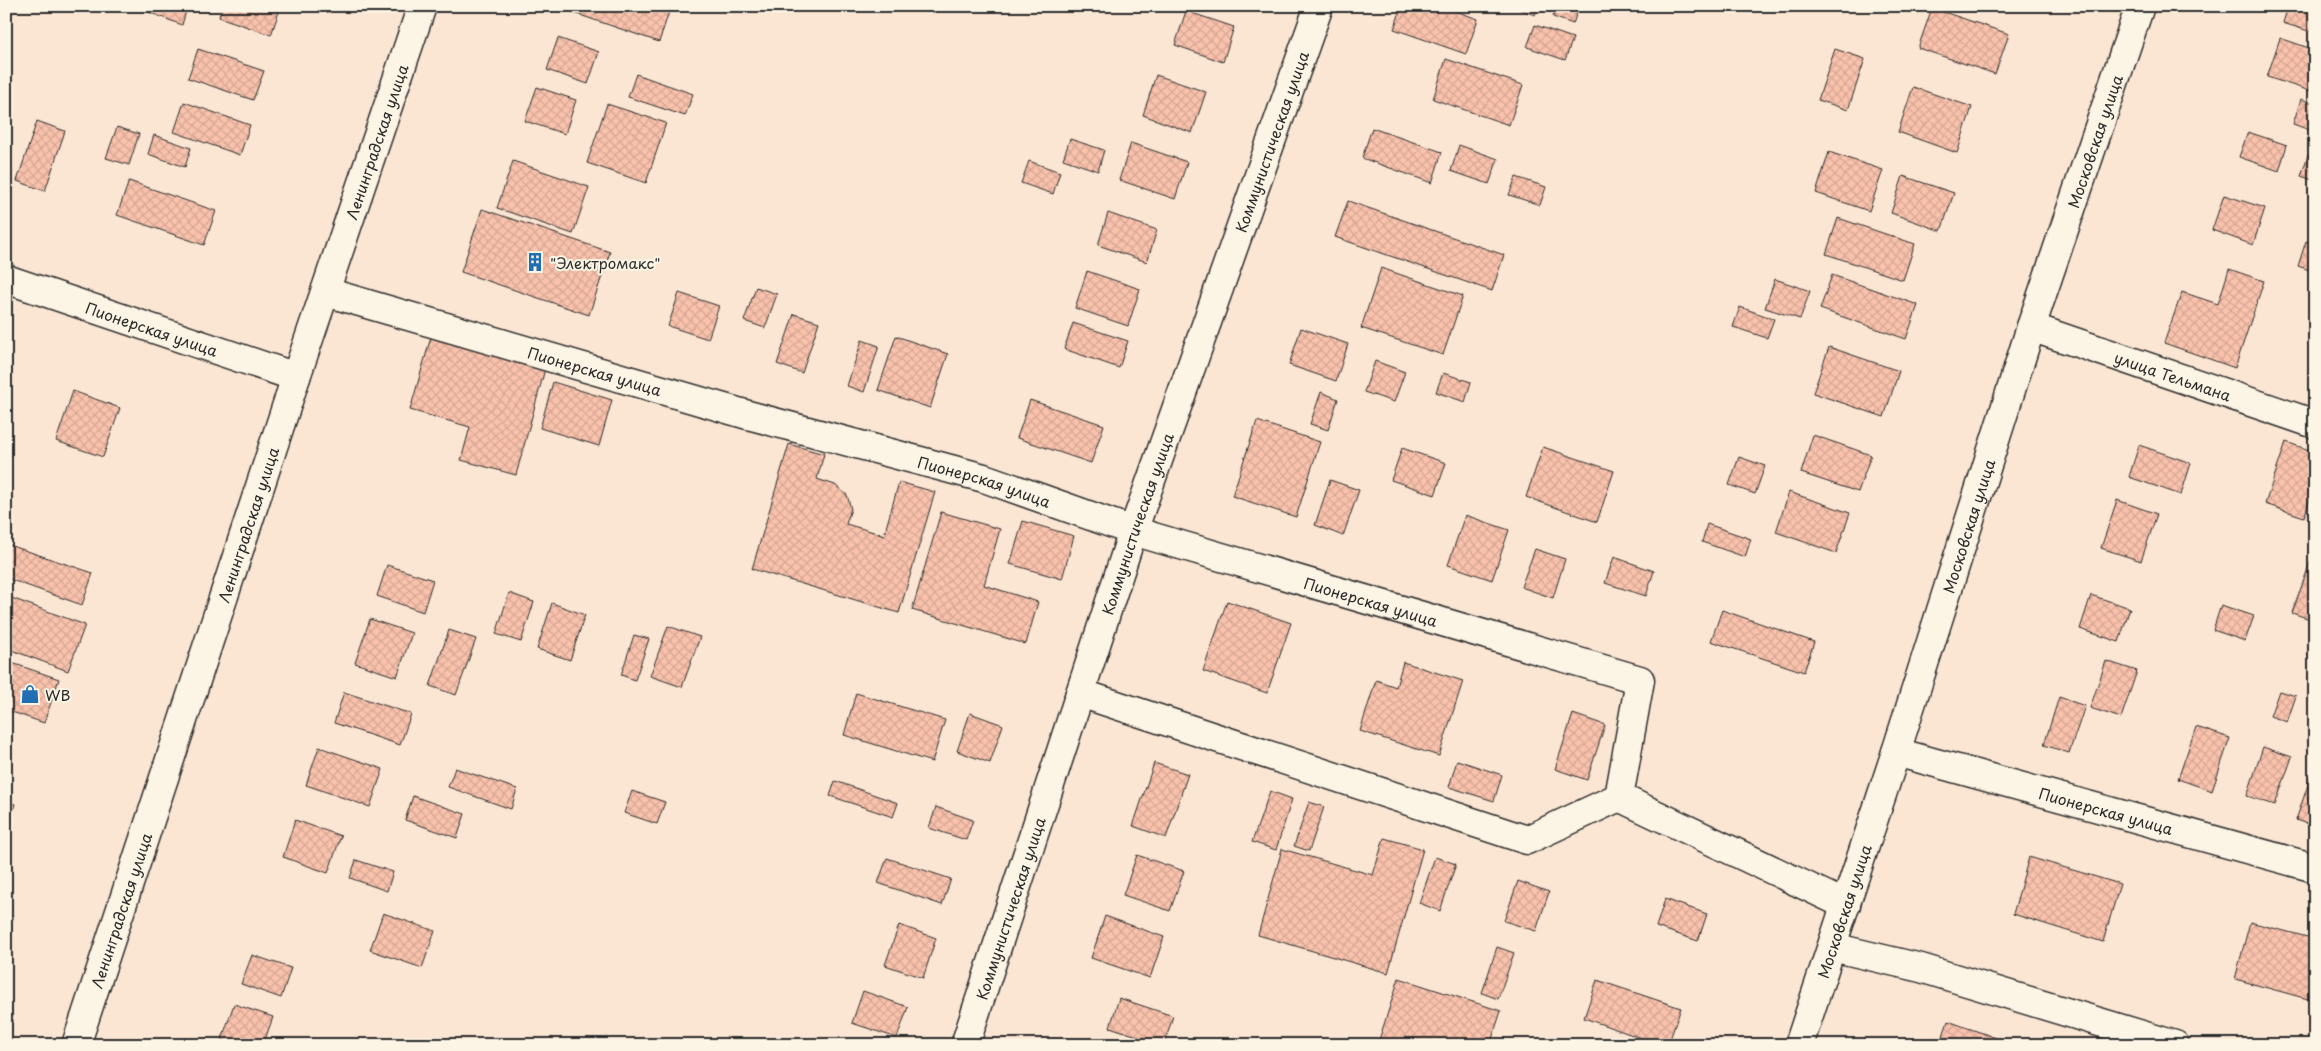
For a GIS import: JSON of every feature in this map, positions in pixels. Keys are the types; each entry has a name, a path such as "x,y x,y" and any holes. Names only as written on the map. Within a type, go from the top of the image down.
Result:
{"street":[{"name":"Ленинградская улица","path":"76,1045 296,376 422,6"},
{"name":"Коммунистическая улица","path":"965,1045 1133,531 1319,6"},
{"name":"Московская улица","path":"1799,1045 1896,752 2031,327 2140,6"},
{"name":"Пионерская улица","path":"6,279 296,376"},
{"name":"Пионерская улица","path":"326,292 748,415 984,478 1133,531 1640,680 1619,797"},
{"name":"улица Тельмана","path":"2031,327 2315,424"},
{"path":"1080,693 1527,840 1619,797 1846,905"},
{"name":"Пионерская улица","path":"1896,752 2315,868"},
{"path":"1832,947 1921,968 2174,1045"}],"building":[{"path":"133,6 171,6 186,11 182,25"},
{"path":"222,6 281,6 271,35 219,17"},
{"path":"566,6 661,6 670,9 659,42 565,10"},
{"path":"1402,6 1441,6 1478,19 1466,54 1394,29"},
{"path":"1511,6 1538,6 1535,15"},
{"path":"1556,6 1579,6 1573,24 1553,17"},
{"path":"2288,6 2315,6 2315,33 2283,23"},
{"path":"1932,8 2009,34 1995,74 1918,48"},
{"path":"1186,11 1234,27 1223,62 1175,45"},
{"path":"1535,25 1573,38 1565,60 1527,47"},
{"path":"558,38 599,52 588,84 547,70"},
{"path":"2280,38 2315,50 2315,77 2310,91 2267,77"},
{"path":"198,49 264,71 253,100 188,78"},
{"path":"1835,49 1865,59 1848,110 1818,100"},
{"path":"1446,59 1523,85 1509,125 1433,99"},
{"path":"636,74 693,94 685,116 628,97"},
{"path":"1156,75 1206,92 1192,133 1143,115"},
{"path":"537,87 576,100 565,134 525,121"},
{"path":"1913,87 1972,107 1957,153 1898,132"},
{"path":"2301,99 2315,104 2315,132 2293,124"},
{"path":"184,102 250,125 240,155 174,132"},
{"path":"607,104 666,123 646,183 587,163"},
{"path":"37,121 65,131 45,191 17,181"},
{"path":"117,127 139,134 129,165 106,158"},
{"path":"1372,128 1442,152 1432,183 1362,158"},
{"path":"2248,132 2287,145 2279,171 2239,157"},
{"path":"154,135 191,148 185,167 148,154"},
{"path":"1070,139 1104,150 1098,171 1063,159"},
{"path":"1131,143 1187,162 1175,199 1119,180"},
{"path":"1459,145 1498,159 1489,184 1451,171"},
{"path":"1829,152 1883,170 1869,211 1816,193"},
{"path":"2308,155 2315,157 2315,181 2301,176"},
{"path":"513,161 589,187 573,234 497,208"},
{"path":"1029,161 1060,172 1053,194 1021,183"},
{"path":"1903,176 1954,193 1941,231 1891,213"},
{"path":"1516,177 1546,187 1540,205 1509,195"},
{"path":"129,181 216,211 204,245 117,215"},
{"path":"2224,195 2265,208 2253,245 2212,230"},
{"path":"1348,201 1504,255 1492,291 1335,237"},
{"name":"\"Электромакс\"","path":"482,209 610,252 589,315 461,272"},
{"path":"1108,213 1157,230 1147,262 1098,245"},
{"path":"1838,218 1915,244 1903,280 1826,254"},
{"path":"2306,241 2315,244 2315,272 2298,266"},
{"path":"1381,268 1463,296 1443,355 1361,328"},
{"path":"2229,269 2264,281 2235,368 2164,343 2182,292 2218,304"},
{"path":"1087,271 1140,289 1128,326 1075,308"},
{"path":"1832,275 1918,305 1906,339 1820,309"},
{"path":"1775,279 1810,291 1800,319 1765,308"},
{"path":"756,287 777,294 765,328 744,321"},
{"path":"679,293 719,306 708,339 668,326"},
{"path":"1740,307 1774,319 1767,338 1733,327"},
{"path":"794,314 819,322 802,373 777,364"},
{"path":"1073,323 1128,341 1119,368 1064,349"},
{"path":"1301,328 1348,344 1336,381 1289,365"},
{"path":"896,336 948,354 930,408 878,390"},
{"path":"431,337 545,369 516,475 461,460 470,427 410,410"},
{"path":"862,340 879,346 864,392 847,386"},
{"path":"1829,347 1899,371 1884,417 1813,393"},
{"path":"1375,361 1405,372 1394,402 1364,392"},
{"path":"1443,373 1471,382 1465,402 1436,392"},
{"path":"553,382 612,400 599,446 540,428"},
{"path":"73,391 120,408 103,457 56,441"},
{"path":"1321,392 1338,399 1328,430 1310,424"},
{"path":"1030,400 1104,425 1091,463 1017,438"},
{"path":"1257,421 1320,442 1296,517 1232,496"},
{"path":"1813,435 1871,455 1858,492 1801,473"},
{"path":"2286,442 2315,452 2315,484 2304,517 2265,504"},
{"path":"789,444 824,454 817,479 835,485 847,495 851,509 846,524 884,535 899,482 935,492 899,613 752,569"},
{"path":"2139,445 2191,463 2181,495 2129,477"},
{"path":"1543,447 1614,471 1597,522 1526,497"},
{"path":"1402,448 1446,463 1435,495 1391,480"},
{"path":"1739,457 1765,466 1755,494 1729,485"},
{"path":"1330,480 1359,490 1343,536 1315,525"},
{"path":"1789,492 1850,513 1836,553 1776,532"},
{"path":"2117,500 2157,514 2141,561 2101,548"},
{"path":"941,512 1000,529 984,585 1038,602 1026,644 912,610"},
{"path":"1465,515 1509,530 1492,580 1448,565"},
{"path":"1023,521 1074,536 1062,579 1010,564"},
{"path":"1707,524 1751,539 1745,557 1702,542"},
{"path":"6,544 93,573 82,605 6,578"},
{"path":"1535,549 1565,559 1553,598 1521,587"},
{"path":"2315,549 2315,606 2310,619 2292,613"},
{"path":"1614,557 1654,571 1646,596 1605,583"},
{"path":"387,565 433,580 423,612 377,596"},
{"path":"509,593 534,602 521,642 496,634"},
{"path":"2091,595 2130,608 2119,642 2080,629"},
{"path":"6,596 85,625 68,671 6,648"},
{"path":"1227,601 1291,623 1267,693 1203,671"},
{"path":"552,603 585,615 570,660 537,649"},
{"path":"2221,605 2254,616 2245,641 2213,630"},
{"path":"1722,610 1814,642 1804,672 1711,641"},
{"path":"370,619 412,633 397,677 355,663"},
{"path":"668,626 700,637 682,687 650,676"},
{"path":"449,630 476,639 456,695 430,686"},
{"path":"634,635 649,639 635,680 621,675"},
{"name":"WB","path":"6,661 59,679 44,723 6,710"},
{"path":"2106,661 2137,671 2121,718 2090,708"},
{"path":"1403,662 1463,681 1439,756 1360,731 1376,680 1396,687"},
{"path":"2279,691 2296,696 2287,722 2270,716"},
{"path":"344,692 411,714 400,745 334,723"},
{"path":"856,693 945,720 932,762 844,735"},
{"path":"2059,697 2085,706 2069,753 2044,745"},
{"path":"970,713 1003,725 990,763 957,751"},
{"path":"1573,714 1605,725 1587,780 1555,769"},
{"path":"2196,727 2230,738 2212,791 2178,779"},
{"path":"319,747 383,769 370,807 306,785"},
{"path":"2263,747 2292,757 2275,805 2247,796"},
{"path":"1457,760 1502,775 1494,801 1449,787"},
{"path":"1154,763 1188,774 1166,838 1133,826"},
{"path":"455,768 517,789 511,809 448,787"},
{"path":"2313,770 2315,771 2315,827 2296,820"},
{"path":"835,781 898,803 893,817 830,796"},
{"path":"632,791 665,802 657,824 624,813"},
{"path":"1270,791 1292,799 1276,850 1252,842"},
{"path":"413,796 465,814 457,838 405,820"},
{"path":"6,801 15,804 6,832"},
{"path":"1309,802 1324,807 1309,851 1294,846"},
{"path":"936,807 973,820 966,840 929,828"},
{"path":"295,820 341,836 328,873 283,857"},
{"path":"1384,838 1423,849 1388,973 1258,935 1282,849 1373,875"},
{"path":"1137,855 1184,871 1170,911 1123,895"},
{"path":"1435,857 1456,864 1440,911 1419,903"},
{"path":"2029,857 2120,884 2103,942 2013,914"},
{"path":"887,858 951,879 942,905 878,883"},
{"path":"356,860 393,872 387,891 350,878"},
{"path":"1518,881 1549,892 1536,931 1504,921"},
{"path":"1665,899 1707,914 1698,941 1656,927"},
{"path":"383,913 435,931 422,968 370,950"},
{"path":"1105,916 1164,937 1150,978 1091,958"},
{"path":"2250,922 2315,939 2315,1001 2235,979"},
{"path":"899,925 936,938 923,978 885,965"},
{"path":"1497,947 1514,953 1498,999 1482,993"},
{"path":"252,955 291,968 281,998 241,984"},
{"path":"1399,978 1501,1011 1490,1045 1393,1045 1379,1040"},
{"path":"1597,980 1681,1008 1668,1045 1661,1045 1584,1018"},
{"path":"863,991 908,1007 897,1038 852,1023"},
{"path":"1119,998 1173,1016 1164,1045 1110,1027"},
{"path":"234,1004 273,1017 263,1045 238,1045 222,1039"},
{"path":"1948,1021 2008,1042 2007,1045 1940,1045"}],"place":[{"name":"\"Электромакс\"","path":"535,262"},
{"name":"WB","path":"30,694"}]}
